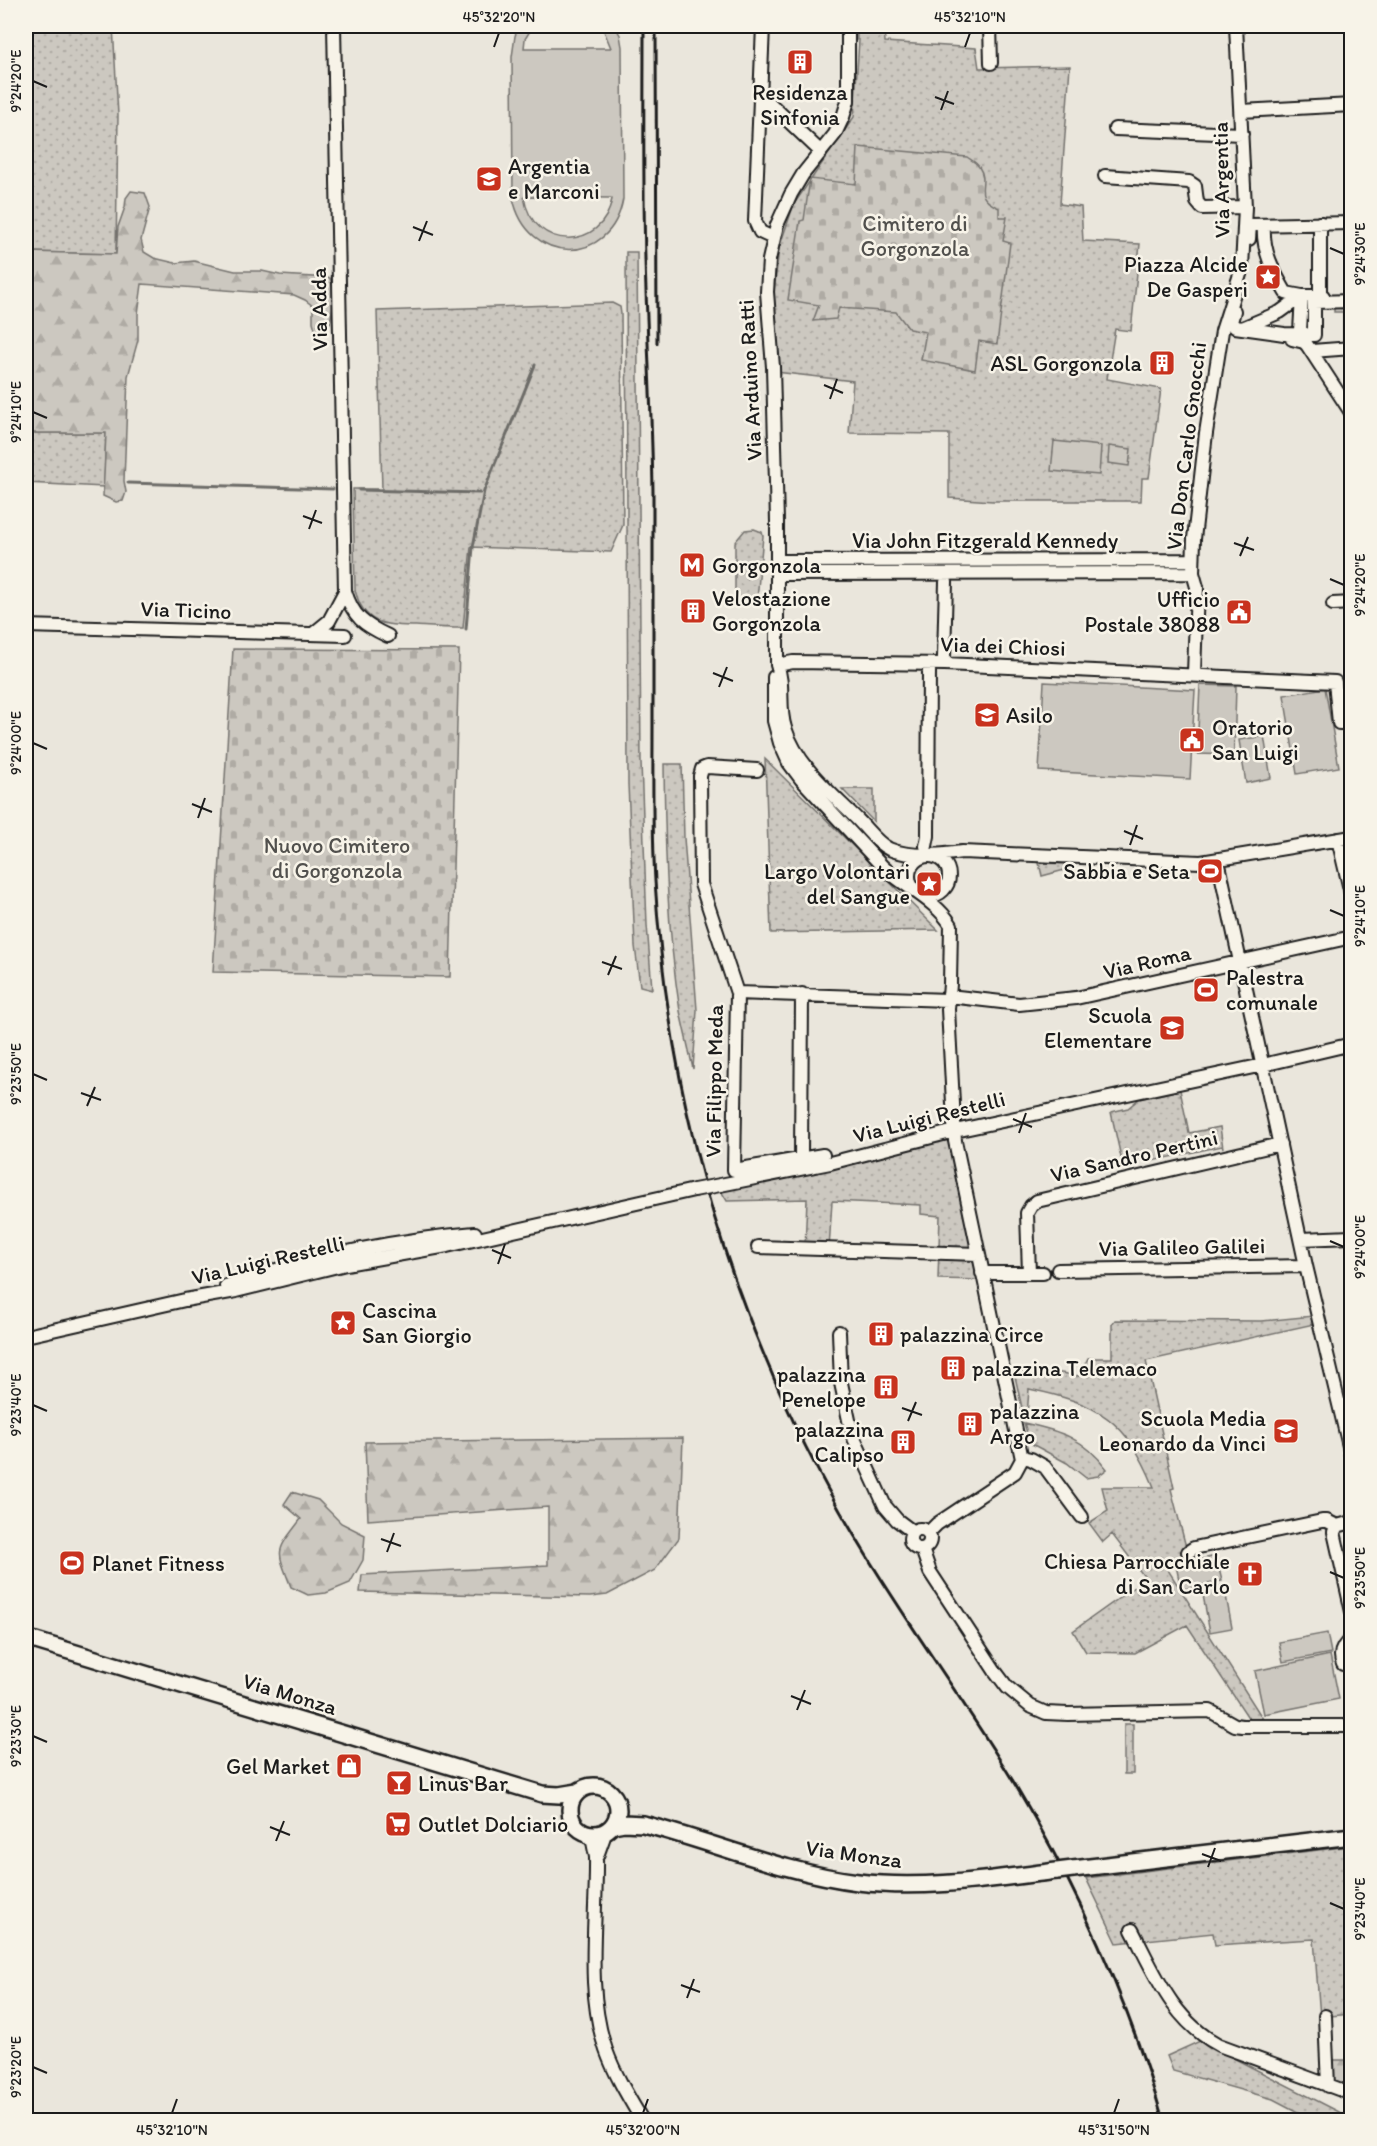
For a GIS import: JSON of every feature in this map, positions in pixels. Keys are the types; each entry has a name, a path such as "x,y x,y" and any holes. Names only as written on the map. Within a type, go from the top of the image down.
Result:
{"main road":[{"name":"Via Monza","path":"26,1638 542,1794 559,1795 577,1792 587,1786 600,1786 610,1792 618,1805 632,1817 649,1826"},
{"path":"570,1813 571,1803 577,1792"},
{"name":"Via Monza","path":"542,1794 570,1813 574,1824 586,1833 595,1834 630,1823 649,1826 804,1871 858,1882 928,1885 1352,1836"},
{"path":"610,1828 617,1817 618,1805"}],"street":[{"name":"Via Adda","path":"334,26 345,591 352,609 365,624 388,636"},
{"path":"763,26 754,221 760,232 773,238"},
{"name":"Via Arduino Ratti","path":"777,665 777,522 773,367 767,284 769,260 773,238 790,194 837,129 847,106 848,26"},
{"path":"990,26 991,63"},
{"name":"Via Argentia","path":"1222,331 1241,274 1245,213 1236,26"},
{"path":"761,95 821,152"},
{"path":"1241,111 1352,105"},
{"path":"1115,129 1242,134"},
{"path":"1105,176 1190,182 1196,186 1197,202 1202,208 1352,221"},
{"path":"1352,221 1250,225 1246,280 1231,322 1235,327 1314,335 1314,302 1352,301"},
{"path":"1320,224 1320,296"},
{"path":"1264,225 1263,235 1270,267 1286,292 1302,296 1352,296"},
{"path":"1242,328 1280,312 1302,296"},
{"path":"1302,296 1300,331 1305,334"},
{"path":"1233,316 1255,322"},
{"path":"1222,331 1304,342 1352,414"},
{"name":"Via Don Carlo Gnocchi","path":"1194,674 1197,587 1193,573 1193,560 1197,496 1222,331"},
{"path":"1310,349 1352,348"},
{"name":"Via John Fitzgerald Kennedy","path":"777,561 1193,560"},
{"name":"Via John Fitzgerald Kennedy","path":"777,574 1193,573"},
{"path":"944,657 946,582"},
{"name":"Via Adda","path":"313,634 329,621 345,591"},
{"path":"1333,604 1352,603"},
{"path":"345,634 351,623 352,609"},
{"path":"335,612 345,634"},
{"name":"Via Ticino","path":"26,626 345,634"},
{"name":"Via dei Chiosi","path":"777,665 793,662 941,664 1335,682 1345,723"},
{"path":"777,665 781,674 784,727 790,741 805,765 880,842 890,849 907,852 928,850 1197,862 1352,837"},
{"path":"777,665 774,674 774,721 789,763 801,779 898,880 924,896 935,895 942,891 948,882 949,873 946,864 928,850"},
{"path":"928,850 929,671"},
{"name":"Via Filippo Meda","path":"757,770 707,767 702,769 700,776 701,884 737,993 734,1170 801,1160"},
{"path":"1338,839 1352,898"},
{"path":"928,850 916,859 909,869 909,883 949,922 951,930 948,998 955,1141 1022,1457 1020,1467 1012,1474 928,1533"},
{"path":"1218,860 1306,1266 1352,1459"},
{"name":"Via Roma","path":"737,993 948,998 1006,1003 1067,1000 1352,937"},
{"path":"802,994 801,1160 823,1155"},
{"name":"Via Luigi Restelli","path":"26,1336 185,1300 236,1291 346,1264 447,1246 694,1190 860,1156 955,1131 1352,1044"},
{"name":"Via Sandro Pertini","path":"1029,1273 1027,1213 1037,1201 1280,1144"},
{"path":"1301,1239 1352,1237"},
{"path":"758,1247 978,1254"},
{"name":"Via Galileo Galilei","path":"1058,1270 1306,1266"},
{"path":"982,1273 1043,1273"},
{"path":"839,1332 841,1383 852,1434 885,1506 897,1520 913,1532"},
{"path":"1022,1457 1043,1465 1082,1517"},
{"path":"1188,1552 1194,1548 1322,1521 1337,1526 1352,1522"},
{"path":"1337,1526 1334,1534 1352,1612"},
{"path":"920,1529 928,1533 929,1543 922,1549 915,1548 910,1537 913,1532 920,1529"},
{"path":"922,1549 930,1572 1006,1687 1020,1700 1038,1710 1068,1714 1210,1711 1242,1726 1352,1726"},
{"path":"1352,1638 1343,1647 1341,1656 1344,1664 1352,1665"},
{"path":"596,1857 598,1847 610,1828"},
{"path":"586,1833 594,1844 596,1857 594,1978 596,2007 607,2052 642,2121"},
{"path":"1132,1930 1171,2002 1193,2028 1219,2045 1352,2094"},
{"path":"1325,2016 1329,2086"}],"green space":[{"path":"26,26 113,26 118,115 116,254 26,252"},
{"path":"519,26 533,26 525,39 524,48 611,48 602,26 615,26 620,35 623,199 615,221 603,237 587,246 569,249 551,246 534,236 521,220 513,198 512,57","holes":["524,197 611,198 606,216 596,229 582,236 568,238 553,235 540,228 530,215"]},
{"path":"857,26 884,26 885,42 976,48 979,68 1070,66 1060,204 1081,207 1083,241 1140,244 1131,331 1115,329 1107,379 1161,389 1149,478 1142,478 1141,501 993,501 949,498 949,434 849,433 853,381 776,372 773,300 779,248 794,204 854,117 859,40 857,40"},
{"name":"Cimitero di Gorgonzola","path":"858,147 967,157 977,164 982,173 982,189 985,198 999,208 999,217 1007,217 1003,241 1010,243 997,344 979,341 975,370 921,360 926,332 909,329 896,312 839,308 836,319 813,321 819,305 788,300 800,221 804,220 810,179 856,184"},
{"path":"131,191 145,193 150,207 141,240 144,252 154,258 175,263 194,261 235,271 262,271 280,275 330,278 335,294 330,323 325,333 316,332 313,322 313,306 294,295 142,284 138,314 138,340 128,376 124,481 126,492 123,501 116,502 103,496 106,433 26,433 26,252 116,254 118,227 126,198"},
{"path":"626,252 637,252 641,763 647,925 652,989 640,986 635,946 628,784"},
{"path":"1351,301 1351,340 1343,341 1343,312 1334,312 1334,302"},
{"path":"612,303 620,307 621,314 623,525 611,552 471,547 463,628 385,624 370,617 359,602 355,590 353,489 382,489 377,311"},
{"path":"26,433 106,433 104,487 26,483"},
{"path":"1054,441 1101,446 1099,475 1051,471"},
{"path":"1109,446 1131,449 1129,466 1108,463"},
{"path":"754,529 762,532 763,536 757,599 752,603 744,603 735,601 735,542 745,530"},
{"name":"Nuovo Cimitero di Gorgonzola","path":"233,649 459,650 450,977 213,972"},
{"path":"1044,682 1195,690 1190,779 1039,771"},
{"path":"1200,685 1236,686 1234,755 1197,754"},
{"path":"1325,688 1339,767 1297,774 1284,695"},
{"path":"1264,736 1271,778 1246,783 1239,740"},
{"path":"765,759 938,930 771,933"},
{"path":"664,764 682,764 684,838 697,1010 693,1069 680,1011 669,918"},
{"path":"842,789 874,789 874,822"},
{"path":"1039,863 1072,864 1072,868 1042,876"},
{"path":"1180,1090 1189,1133 1220,1127 1223,1148 1222,1146 1147,1162 1145,1157 1122,1162 1111,1112 1128,1108 1139,1099"},
{"path":"955,1132 983,1280 938,1279 940,1216 921,1214 921,1205 832,1201 829,1249 805,1248 807,1199 727,1201 721,1191"},
{"path":"1313,1316 1314,1324 1146,1361 1174,1488 1171,1489 1188,1555 1168,1570 1263,1719 1249,1719 1187,1625 1135,1653 1086,1652 1073,1631 1146,1579 1112,1534 1103,1542 1089,1523 1108,1511 1102,1487 1154,1487 1133,1445 1121,1430 1092,1408 1053,1394 1029,1389 1027,1416 1024,1417 1014,1372 1049,1371 1079,1376 1088,1358 1112,1358 1112,1324 1115,1320 1262,1321"},
{"path":"1024,1423 1070,1437 1089,1450 1107,1469 1098,1476 1086,1478 1067,1463 1030,1443"},
{"path":"683,1438 679,1538 655,1570 607,1595 590,1597 360,1592 362,1575 548,1565 548,1507 368,1520 365,1442"},
{"path":"292,1492 318,1500 341,1523 365,1535 363,1560 350,1583 326,1593 308,1595 291,1587 283,1565 281,1551 286,1538 301,1519 284,1504"},
{"path":"1216,1556 1222,1581 1181,1590 1176,1565"},
{"path":"1224,1585 1232,1628 1210,1632 1202,1590"},
{"path":"1327,1633 1331,1653 1283,1662 1279,1642"},
{"path":"1330,1655 1339,1699 1264,1714 1255,1671"},
{"path":"1124,1724 1133,1724 1133,1774 1124,1774"},
{"path":"1351,1846 1351,2014 1320,2017 1314,1939 1215,1945 1213,1933 1117,1943 1086,1878"},
{"path":"1200,2041 1351,2120 1313,2120 1273,2099 1173,2071 1167,2056"},
{"path":"1332,2060 1351,2060 1351,2087 1334,2081"}],"waterway":[{"path":"466,629 473,547 484,491 535,365"},
{"path":"128,483 333,489"},
{"path":"359,490 480,493"}],"railway":[{"path":"644,26 644,230 653,492 654,862 667,1002 677,1063 704,1182 742,1298 764,1355 798,1431 823,1481 883,1582 998,1756 1061,1866 1100,1949 1135,2033 1163,2120"},
{"path":"656,26 657,343"}],"place":[{"name":"Residenza Sinfonia","path":"800,62"},
{"name":"Argentia e Marconi","path":"489,179"},
{"name":"Piazza Alcide De Gasperi","path":"1268,277"},
{"name":"ASL Gorgonzola","path":"1162,363"},
{"name":"Gorgonzola","path":"692,565"},
{"name":"Velostazione Gorgonzola","path":"693,611"},
{"name":"Ufficio Postale 38088","path":"1239,612"},
{"name":"Asilo","path":"987,715"},
{"name":"Oratorio San Luigi","path":"1192,740"},
{"name":"Sabbia e Seta","path":"1210,871"},
{"name":"Largo Volontari del Sangue","path":"929,884"},
{"name":"Palestra comunale","path":"1206,990"},
{"name":"Scuola Elementare","path":"1172,1028"},
{"name":"Cascina San Giorgio","path":"343,1323"},
{"name":"palazzina Circe","path":"881,1334"},
{"name":"palazzina Telemaco","path":"953,1368"},
{"name":"palazzina Penelope","path":"886,1387"},
{"name":"palazzina Argo","path":"970,1424"},
{"name":"Scuola Media Leonardo da Vinci","path":"1286,1431"},
{"name":"palazzina Calipso","path":"903,1442"},
{"name":"Planet Fitness","path":"72,1563"},
{"name":"Chiesa Parrocchiale di San Carlo","path":"1250,1574"},
{"name":"Gel Market","path":"349,1766"},
{"name":"Linus Bar","path":"399,1783"},
{"name":"Outlet Dolciario","path":"398,1824"}]}
